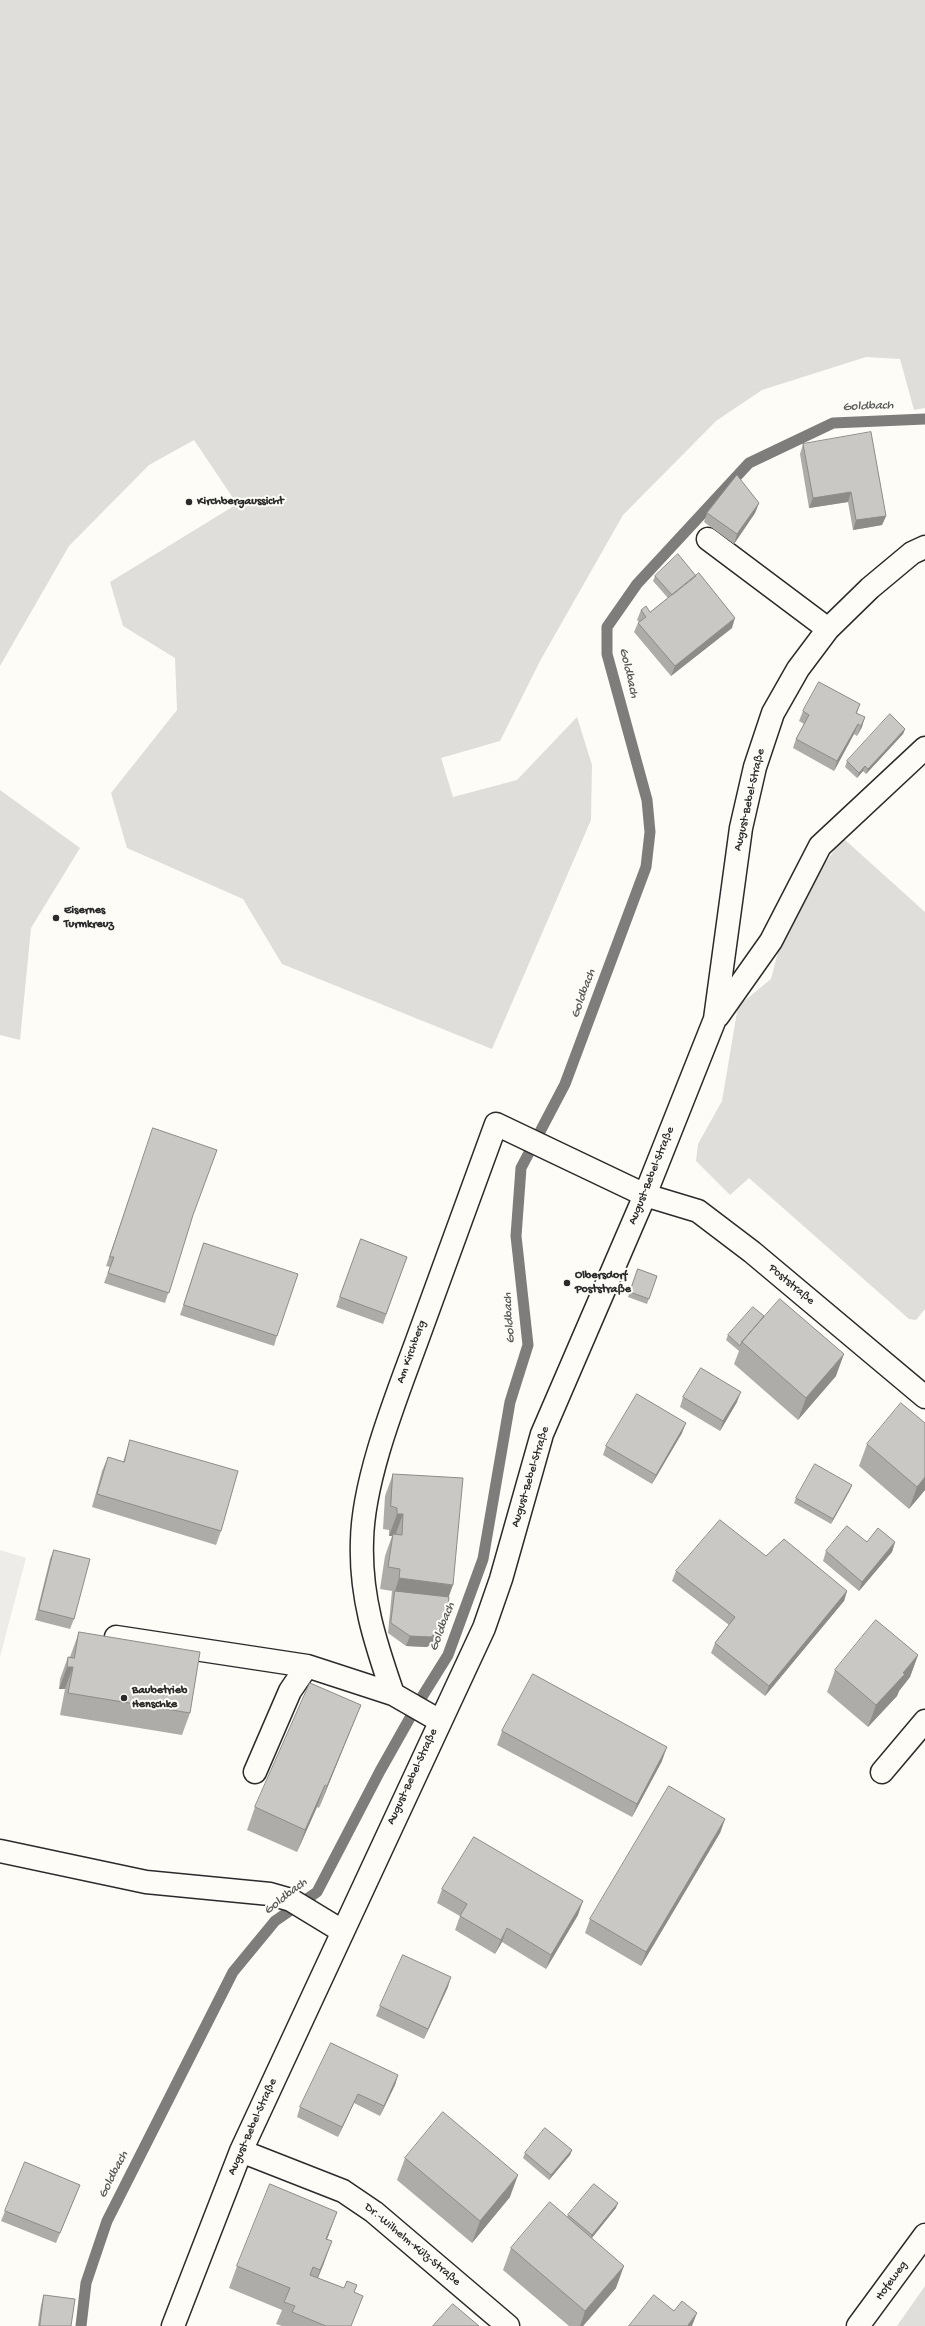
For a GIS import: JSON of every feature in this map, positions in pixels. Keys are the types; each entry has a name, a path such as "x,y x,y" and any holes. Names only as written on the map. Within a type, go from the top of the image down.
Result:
{"street":[{"path":"708,539 828,629"},
{"name":"August-Bebel-Straße","path":"173,2326 241,2151 486,1621 501,1579 542,1434 645,1195 715,1019 741,828 755,766 773,713 798,669 828,629 870,588 912,553 925,547"},
{"name":"August-Bebel-Straße","path":"715,1019 772,941 820,846 925,748"},
{"name":"Am Kirchberg","path":"399,1697 370,1624 362,1579 362,1540 366,1507 372,1474 400,1387 496,1124 645,1195"},
{"name":"Poststraße","path":"645,1195 698,1211 752,1252 925,1397"},
{"path":"116,1637 307,1666 399,1697 440,1721"},
{"path":"255,1772 290,1691 307,1666"},
{"path":"882,1772 925,1721"},
{"path":"0,1851 146,1882 270,1894 300,1906 342,1931"},
{"name":"Dr.-Wilhelm-Külz-Straße","path":"241,2151 343,2191 374,2212 508,2326"},
{"name":"Hofeweg","path":"858,2326 925,2235"}],"shaded area":[{"path":"0,0 925,0 925,408 914,410 900,359 866,357 762,390 716,421 623,515 540,661 500,741 441,758 453,797 517,780 577,717 592,765 591,820 492,1049 282,964 243,899 127,848 111,793 177,710 175,658 123,626 110,582 237,504 194,440 149,465 69,546 0,666"},
{"path":"0,790 80,848 31,928 20,1040 0,1035"},
{"path":"843,838 925,912 925,1309 916,1320 909,1319 749,1178 730,1195 696,1161 698,1144 722,1101 738,1006 771,979 784,929 797,903"},
{"path":"0,1550 26,1558 0,1657"},
{"path":"925,2286 925,2326 897,2326"}],"building":[{"path":"871,432 886,516 856,520 851,492 813,498 803,444"},
{"path":"737,475 759,503 737,534 707,513"},
{"path":"678,554 696,576 672,595 655,576"},
{"path":"699,573 735,618 675,666 638,623 646,617 641,610 646,606 650,612"},
{"path":"819,682 860,704 856,713 865,717 861,726 858,724 837,761 796,739 809,715 803,711"},
{"path":"890,714 905,729 868,769 865,766 859,773 847,761"},
{"path":"153,1128 217,1150 193,1215 169,1293 108,1273 114,1257 110,1257"},
{"path":"361,1239 407,1257 386,1314 340,1297"},
{"path":"204,1243 298,1274 277,1336 184,1305"},
{"path":"638,1269 657,1276 649,1299 630,1292"},
{"path":"780,1299 844,1354 806,1398 742,1342"},
{"path":"753,1307 764,1316 740,1346 728,1335"},
{"path":"701,1368 741,1392 723,1421 683,1397"},
{"path":"637,1394 686,1423 656,1475 606,1446"},
{"path":"901,1403 925,1423 925,1477 917,1487 867,1444"},
{"path":"130,1440 238,1471 221,1531 97,1494 108,1457 124,1462"},
{"path":"815,1464 852,1485 833,1519 796,1498"},
{"path":"393,1474 463,1478 453,1585 399,1578 400,1569 388,1567 393,1534 402,1535 403,1514 397,1514 397,1508 391,1506"},
{"path":"720,1520 766,1556 784,1539 847,1591 769,1686 715,1643 735,1617 676,1571"},
{"path":"847,1526 867,1542 878,1528 895,1542 862,1582 826,1551"},
{"path":"54,1550 90,1559 74,1619 39,1610"},
{"path":"395,1591 449,1597 446,1625 431,1637 410,1636 391,1623"},
{"path":"876,1620 918,1655 903,1673 905,1674 876,1705 835,1670"},
{"path":"79,1632 200,1652 190,1713 68,1693 73,1667 67,1667 68,1657 74,1658"},
{"path":"533,1674 667,1747 637,1804 502,1731"},
{"path":"310,1683 361,1705 327,1786 325,1785 305,1830 255,1807"},
{"path":"669,1786 725,1819 646,1952 590,1919"},
{"path":"474,1837 583,1901 551,1955 507,1928 501,1940 460,1916 467,1904 442,1889"},
{"path":"403,1955 451,1977 428,2029 380,2006"},
{"path":"331,2043 398,2075 384,2106 358,2094 342,2127 300,2107"},
{"path":"443,2112 518,2175 480,2221 405,2158"},
{"path":"545,2128 572,2150 551,2175 525,2153"},
{"path":"25,2162 80,2185 60,2233 5,2211"},
{"path":"270,2184 337,2212 326,2239 332,2241 320,2270 313,2267 310,2275 344,2288 347,2281 357,2285 354,2292 363,2296 351,2326 326,2326 292,2312 295,2306 284,2302 290,2288 237,2266"},
{"path":"594,2184 618,2203 592,2235 568,2215"},
{"path":"550,2202 624,2266 585,2311 511,2248"},
{"path":"44,2295 75,2299 71,2326 40,2326"},
{"path":"654,2295 674,2311 682,2301 697,2313 688,2325 689,2326 629,2326"},
{"path":"453,2304 479,2326 433,2326"}],"waterway":[{"name":"Goldbach","path":"81,2326 86,2283 107,2221 233,1972 275,1921 317,1892 380,1771 420,1700 448,1655 483,1559 510,1402 528,1345 516,1236 521,1168 565,1084 646,867 650,832 647,800 607,654 607,627 637,584 749,463 833,423 925,419"}],"place":[{"name":"Kirchbergaussicht","path":"189,502"},
{"name":"Eisernes Turmkreuz","path":"56,918"},
{"name":"Olbersdorf Poststraße","path":"567,1283"},
{"name":"Baubetrieb Henschke","path":"124,1698"}]}
